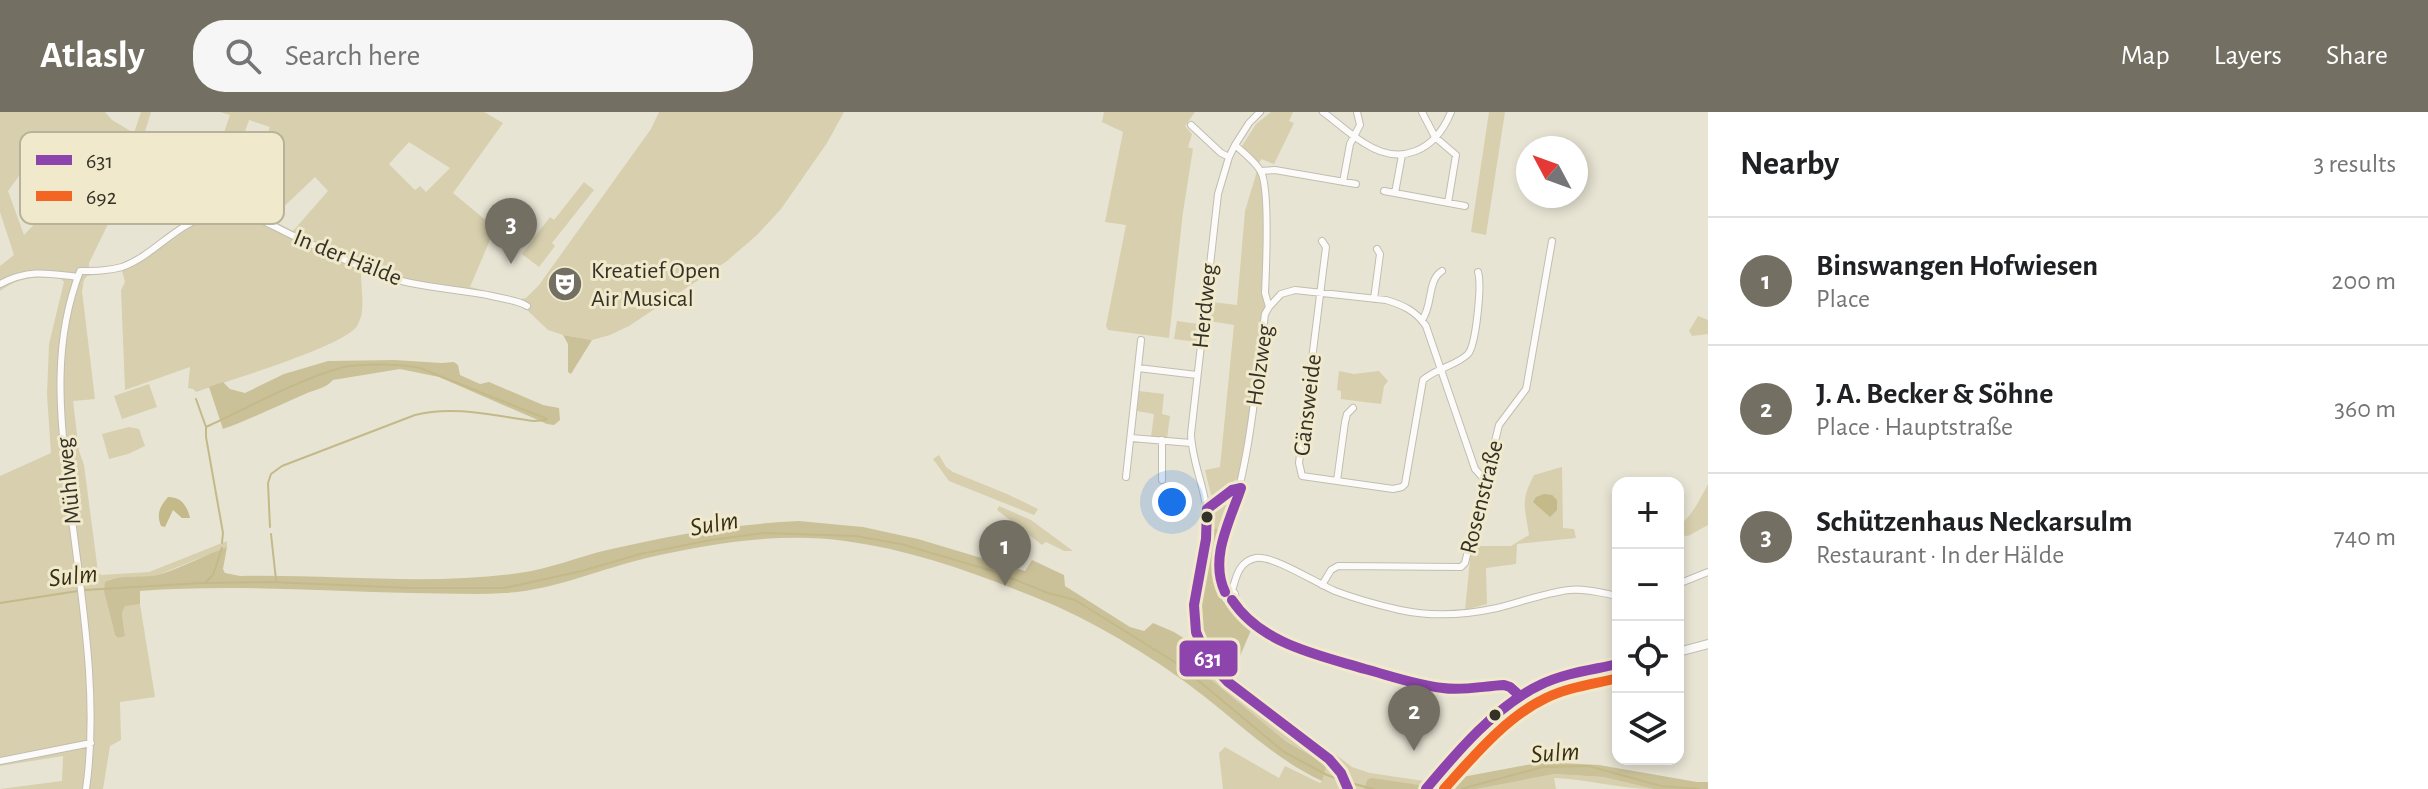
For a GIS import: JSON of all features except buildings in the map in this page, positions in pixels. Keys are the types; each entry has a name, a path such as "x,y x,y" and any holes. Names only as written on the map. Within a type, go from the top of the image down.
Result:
{"street":[{"path":"1323,112 1376,150 1402,155 1418,151 1435,137 1451,112"},
{"path":"1343,182 1353,135 1360,125 1357,112"},
{"path":"1422,112 1435,137 1456,155 1448,203"},
{"name":"Herdweg","path":"1257,113 1229,157 1214,217 1191,443 1207,509 1206,539 1194,605 1196,632 1207,657 1228,682 1315,747 1341,773 1348,789"},
{"path":"1191,125 1229,157"},
{"path":"1235,145 1261,171 1275,170 1356,184"},
{"path":"1395,193 1402,155"},
{"name":"Holzweg","path":"1229,592 1219,581 1218,564 1241,488 1265,314 1269,307 1265,293 1265,201 1261,171"},
{"path":"1384,191 1465,206"},
{"name":"In der Hälde","path":"79,274 124,266 189,224"},
{"name":"In der Hälde","path":"272,224 366,269 406,281 527,306"},
{"path":"1321,292 1326,247 1322,241"},
{"name":"Rosenstraße","path":"1322,585 1331,570 1338,566 1463,566 1499,425 1526,389 1552,241"},
{"path":"1374,299 1380,254 1377,249"},
{"path":"1422,320 1428,311 1434,277 1442,271"},
{"path":"0,284 33,272 79,274"},
{"path":"1441,368 1464,358 1472,348 1480,288 1478,272"},
{"name":"Mühlweg","path":"79,274 64,327 59,378 63,444 89,677 91,743 86,789"},
{"path":"1269,307 1287,291 1374,299 1399,304 1410,310 1422,320 1475,469 1484,479"},
{"name":"Gänsweide","path":"1321,292 1298,469 1302,476 1393,489 1402,487 1421,385 1429,375 1441,368"},
{"path":"1126,477 1141,340"},
{"path":"1138,368 1197,375"},
{"path":"1337,481 1345,422 1353,408"},
{"path":"1131,438 1191,443"},
{"path":"1162,440 1162,480"},
{"path":"1207,509 1232,490 1241,488"},
{"path":"1520,696 1504,685 1447,689 1420,685 1298,649 1262,630 1240,612 1232,600 1226,599 1238,571 1247,561 1259,558 1278,563 1362,600 1430,615 1462,614 1570,590 1612,595"},
{"path":"1684,582 1708,572"},
{"path":"1684,650 1708,644"},
{"path":"1428,787 1520,696 1559,678 1612,665"},
{"path":"0,761 91,743"}],"shaded area":[{"path":"0,112 105,112 132,132 20,132 20,175 8,191 24,235 34,224 108,224 89,263 89,267 102,268 137,257 161,242 181,224 280,224 293,231 328,191 315,177 284,207 284,132 268,132 270,127 249,120 245,132 224,132 230,115 220,112 484,112 503,123 453,193 495,228 470,287 520,299 526,298 539,285 651,129 659,112 844,112 827,143 781,209 757,235 727,261 629,326 592,340 548,330 525,308 509,302 414,285 361,270 360,320 348,334 331,343 196,392 188,388 190,367 125,390 121,290 125,282 122,271 87,276 82,291 95,399 73,401 98,572 101,575 149,572 227,541 227,547 158,575 110,579 104,592 118,638 125,635 122,613 125,605 140,604 155,697 120,702 121,740 110,746 103,789 0,789 62,781 63,756 0,766 0,476 51,453 47,395 49,344 64,282 60,278 28,278 0,291 0,266 14,255 0,212","holes":["409,142 450,168 426,192 420,186 415,190 389,164"]},
{"path":"141,112 151,112 145,132 134,132"},
{"path":"1104,112 1195,112 1185,126 1192,134 1188,147 1193,149 1169,338 1108,330 1106,326 1126,225 1105,222 1123,132 1102,122"},
{"path":"1271,112 1293,112 1289,121 1294,123 1274,164 1261,159 1260,162 1256,161 1242,146 1256,124"},
{"path":"1489,112 1505,112 1486,235 1471,232"},
{"path":"1257,171 1261,177 1269,307 1245,469 1240,469 1238,478 1215,496 1211,495 1205,470 1220,467 1234,325 1209,321 1212,302 1237,305 1245,211"},
{"path":"584,182 594,190 552,243 555,246 539,267 522,254 550,217 554,220"},
{"path":"1698,316 1708,320 1708,334 1692,336 1689,331"},
{"path":"1177,321 1198,324 1197,342 1174,339"},
{"path":"563,335 592,340 571,374 568,372 568,344"},
{"path":"328,361 454,362 460,375 480,384 489,382 543,405 559,408 560,420 554,425 547,424 439,377 400,369 333,380 324,387 223,429 209,387 223,382 230,389 245,393 284,374"},
{"path":"1339,371 1354,374 1379,371 1388,381 1381,404 1341,399 1341,391 1337,390"},
{"path":"149,384 157,407 122,419 114,396"},
{"path":"1139,391 1164,394 1162,414 1170,416 1167,439 1151,437 1154,414 1137,411"},
{"path":"129,427 139,429 145,446 109,459 102,434"},
{"path":"939,455 953,472 1038,509 1034,515 949,481 933,459"},
{"path":"1562,467 1563,528 1574,529 1576,538 1517,544 1516,564 1486,568 1487,604 1465,610 1471,550 1475,546 1511,546 1529,535 1525,498 1534,475"},
{"path":"1708,484 1708,525 1684,536 1684,521"},
{"path":"1544,494 1552,495 1557,500 1557,510 1550,517 1533,502"},
{"path":"168,497 183,503 190,518 182,518 173,510 165,527 161,526 160,510"},
{"path":"1228,499 1232,500 1233,507 1220,530 1216,528 1212,531 1213,514"},
{"path":"999,506 1031,520 1073,551 1064,551 1046,542 1042,545 997,510"},
{"path":"799,521 863,527 918,539 1025,571 1032,560 1064,575 1065,586 1130,627 1144,631 1153,623 1190,642 1191,655 1197,668 1287,742 1326,767 1322,781 1275,753 1169,671 1089,622 999,583 948,565 871,545 797,538 723,543 651,557 542,588 505,593 242,588 140,591 140,604 125,606 122,613 125,636 118,638 104,592 105,582 161,574 227,547 223,569 225,573 240,576 450,579 530,571 607,550 703,531"},
{"path":"1216,528 1220,530 1212,560 1216,586 1229,608 1252,628 1232,675 1225,659 1203,635 1199,618 1212,531"},
{"path":"1203,635 1225,659 1232,675 1352,767 1370,773 1424,781 1420,785 1367,780 1364,789 1223,789 1219,753 1225,747 1279,778 1285,766 1320,783 1322,781 1314,757 1287,742 1197,668 1191,655 1190,642"},
{"path":"1542,762 1599,765 1708,782 1708,789 1653,789 1603,777 1554,774 1477,789 1364,789 1371,778 1420,785"},
{"path":"1553,774 1603,777 1653,789 1554,778 1556,789 1477,789"}],"waterway":[{"path":"206,427 308,379 344,367 371,365 420,368 547,419"},
{"path":"196,399 206,427 222,543"},
{"path":"270,527 268,483 271,474 282,466 430,412 460,411 546,420"},
{"name":"Sulm","path":"85,590 271,582 410,588 504,588 582,571 640,554 711,540 763,533 855,536 901,544 996,572 1048,593 1075,600 1181,666 1284,752 1341,780"},
{"path":"271,534 276,580"},
{"path":"206,582 213,575 222,548"},
{"name":"Sulm","path":"0,603 78,591"},
{"name":"Sulm","path":"1461,789 1543,767 1589,766 1661,786 1699,789"},
{"name":"Sulm","path":"1347,782 1373,789"}],"transit line":[{"name":"631","path":"1241,488 1232,490 1207,509 1206,539 1194,605 1196,632 1212,665 1228,682 1329,759 1341,773 1348,789"},
{"name":"631","path":"1225,592 1219,566 1220,553 1241,488"},
{"name":"631","path":"1232,600 1258,627 1310,653 1423,685 1458,689 1504,685 1520,696"},
{"name":"631","path":"1426,789 1478,731 1524,694 1559,678 1612,665"},
{"name":"692","path":"1444,789 1491,739 1531,706 1563,691 1612,679"}],"place":[{"name":"Schützenhaus Neckarsulm","path":"511,264"},
{"name":"Kreatief Open Air Musical","path":"565,284"},
{"name":"Binswangen Hofwiesen","path":"1005,586"},
{"name":"J. A. Becker & Söhne","path":"1414,751"}]}
